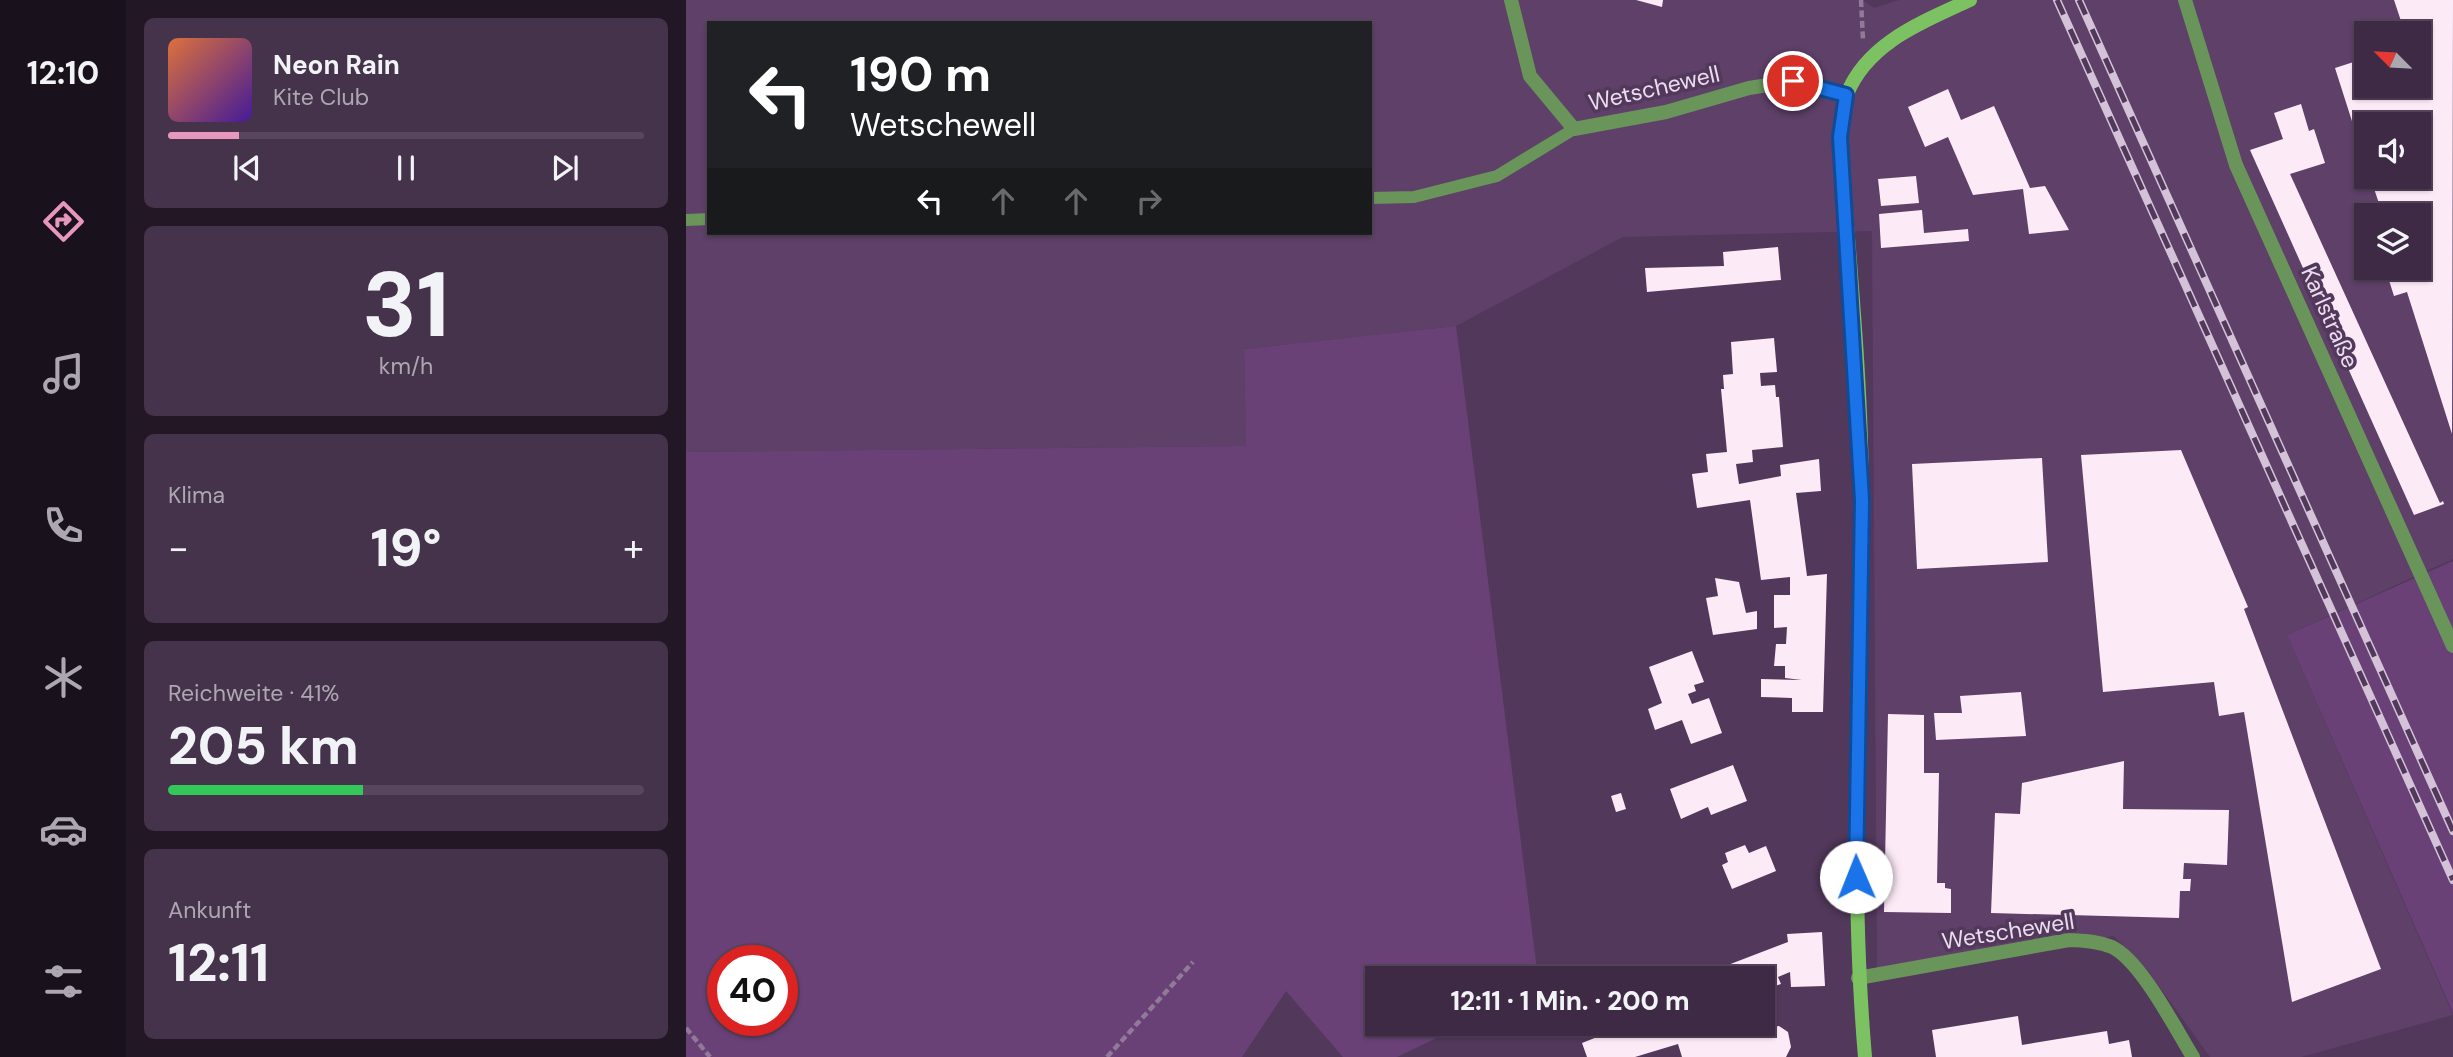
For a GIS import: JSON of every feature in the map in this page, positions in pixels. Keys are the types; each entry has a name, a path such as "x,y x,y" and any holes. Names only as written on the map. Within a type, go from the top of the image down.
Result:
{"street":[{"name":"Wetschewell","path":"1511,0 1530,76 1574,130 1666,112 1749,88 1793,81 1846,95"},
{"path":"1865,1057 1858,978 1855,801 1862,500 1840,137 1846,95 1870,57 1908,30 1970,0"},
{"name":"Karlstraße","path":"2185,0 2236,164 2453,646"},
{"name":"Wetschewell","path":"1858,978 2069,940 2095,941 2115,949 2146,981 2193,1057"}],"lane":[{"path":"1372,198 1414,197 1497,176 1574,130"},
{"path":"686,220 707,219"}],"path":[{"path":"1861,0 1862,36"},
{"path":"1107,1057 1193,962"},
{"path":"686,1028 710,1057"}],"shaded area":[{"path":"686,0 1863,0 1874,8 1899,0 2453,0 2453,559 2287,635 2453,1015 2301,1057 2210,1057 2148,971 2114,936 1877,968 1872,231 1623,237 1456,326 1244,349 1246,446 686,452"},
{"path":"1456,326 1536,966 1365,966 1365,1036 1441,1036 1397,1057 1343,1057 1286,991 1242,1057 686,1057 686,452 1246,446 1244,349"},
{"path":"2453,561 2453,1013 2287,635"}],"building":[{"path":"1636,0 1663,0 1662,7"},
{"path":"2394,0 2453,0 2452,434 2407,292 2394,296 2389,280 2431,280 2431,203 2379,203 2374,189 2431,189 2431,112 2354,112 2354,128 2335,68 2354,62 2354,98 2431,98 2431,21 2401,21"},
{"path":"1948,89 1961,120 1994,106 2030,188 2045,186 2069,230 2029,234 2023,189 1973,195 1948,137 1925,147 1908,107"},
{"path":"2301,104 2309,131 2314,129 2325,163 2290,174 2440,503 2443,501 2444,504 2414,515 2250,150 2283,139 2274,113"},
{"path":"1916,176 1919,203 1881,206 1878,179"},
{"path":"1922,210 1924,233 1968,229 1969,241 1881,248 1879,214"},
{"path":"1778,247 1781,280 1647,292 1645,268 1724,266 1723,252"},
{"path":"1774,338 1777,372 1760,373 1761,386 1775,385 1776,397 1779,397 1783,447 1752,450 1753,462 1736,464 1739,484 1781,476 1780,465 1819,459 1821,491 1796,493 1807,576 1827,574 1823,712 1792,712 1792,698 1761,697 1761,679 1802,680 1785,678 1785,666 1774,666 1776,644 1786,644 1787,627 1774,628 1774,595 1790,595 1790,577 1761,580 1750,500 1697,508 1692,474 1708,472 1706,454 1727,452 1721,389 1724,389 1723,375 1733,374 1731,342"},
{"path":"2181,450 2248,607 2244,609 2381,969 2292,1002 2244,712 2219,716 2214,682 2103,692 2081,455"},
{"path":"2042,458 2048,562 1917,569 1912,464"},
{"path":"1715,578 1739,582 1746,613 1757,611 1757,629 1713,635 1706,598 1718,596"},
{"path":"1692,651 1704,682 1694,685 1696,691 1688,694 1692,704 1709,698 1722,733 1691,744 1682,720 1655,730 1648,709 1662,703 1649,667"},
{"path":"2021,692 2026,736 1936,740 1934,713 1962,713 1960,696"},
{"path":"1888,714 1924,715 1924,773 1939,773 1937,883 1945,883 1945,888 1951,889 1951,913 1884,912"},
{"path":"2124,761 2123,809 2229,810 2227,865 2184,863 2183,879 2191,879 2190,891 2180,891 2179,918 1991,913 1995,813 2020,814 2022,783"},
{"path":"1733,765 1747,801 1711,815 1708,807 1681,819 1670,789"},
{"path":"1621,793 1626,809 1616,812 1611,796"},
{"path":"1745,845 1749,853 1766,846 1776,871 1732,889 1722,865 1728,862 1725,853"},
{"path":"1822,932 1825,986 1791,987 1790,972 1778,977 1781,984 1775,986 1775,966 1725,966 1788,942 1787,934"},
{"path":"2018,1016 2022,1045 2107,1031 2109,1044 2129,1040 2132,1057 1936,1057 1932,1030"},
{"path":"1779,1026 1788,1032 1791,1047 1786,1057 1682,1057 1678,1044 1635,1057 1587,1057 1582,1043 1600,1036 1775,1036 1775,1027"}],"railway":[{"path":"2057,0 2453,880"},
{"path":"2079,0 2453,831"}],"route":[{"path":"1793,81 1846,95 1840,137 1857,380 1862,500 1857,665 1856,877"}]}
